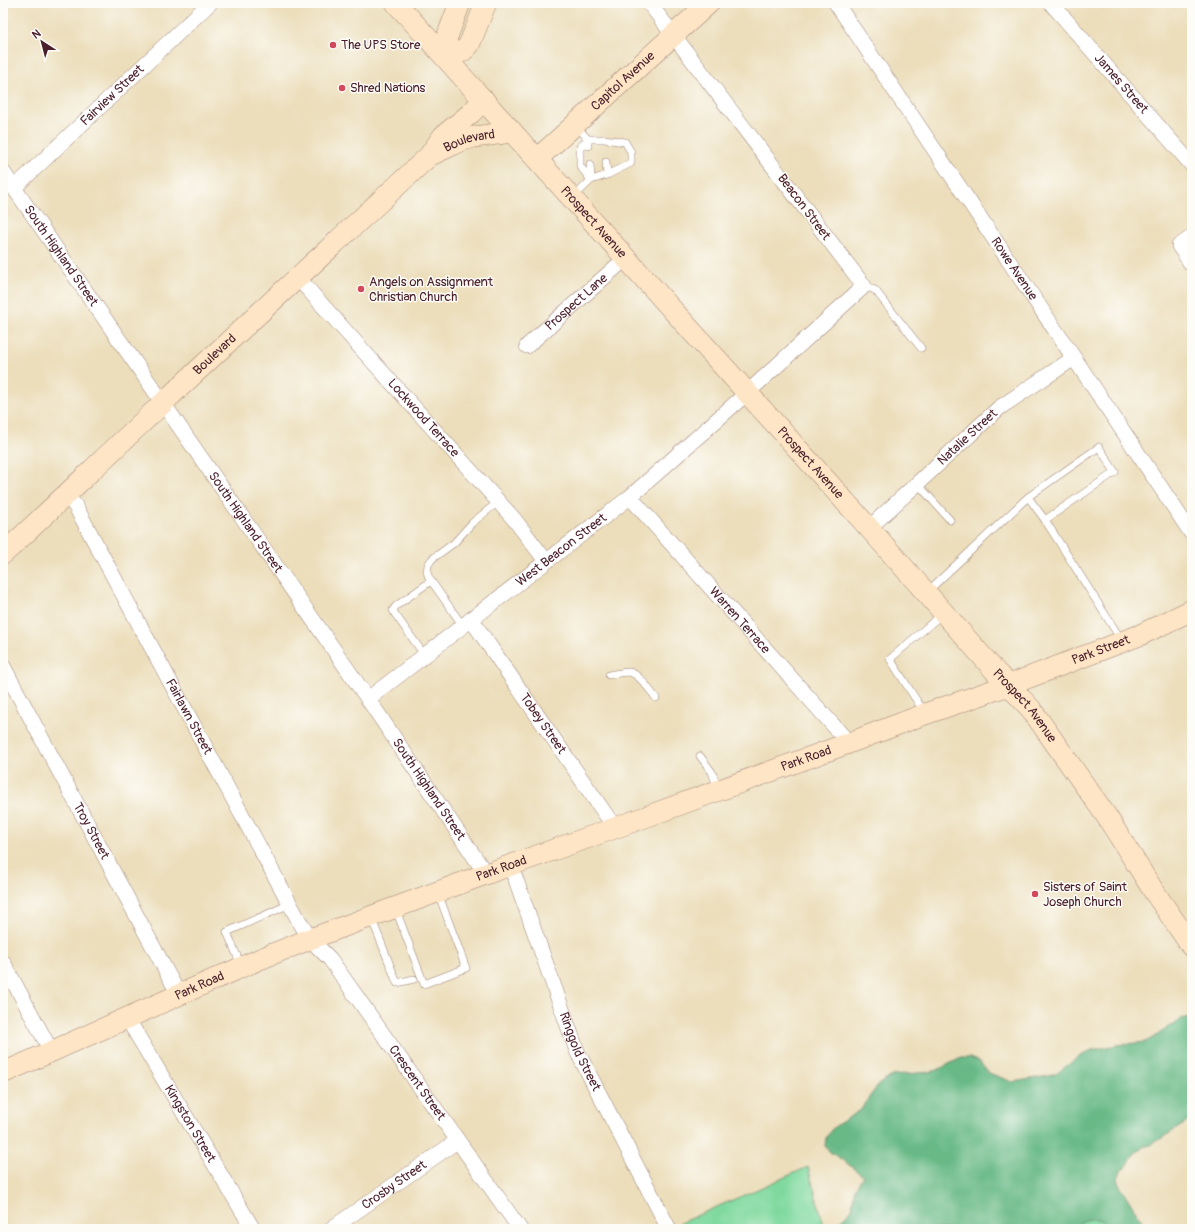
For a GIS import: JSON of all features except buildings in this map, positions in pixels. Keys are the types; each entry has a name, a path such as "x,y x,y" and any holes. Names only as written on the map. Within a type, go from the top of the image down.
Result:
{"main road":[{"name":"Prospect Avenue","path":"396,3 1031,709 1106,817 1192,947"},
{"path":"460,3 447,37 446,57 462,52 466,49 470,43 486,3"},
{"name":"Capitol Avenue","path":"537,159 584,136 673,36 709,3"},
{"name":"Boulevard","path":"3,554 67,495 162,403 428,156 443,136 484,100"},
{"name":"Boulevard","path":"428,156 463,140 483,135 512,132"},
{"name":"Park Street","path":"1009,685 1162,626 1192,610"},
{"name":"Park Road","path":"3,1073 242,967 310,939 925,714 1009,685"}],"street":[{"name":"Fairview Street","path":"14,188 210,3"},
{"name":"Beacon Street","path":"648,3 864,286"},
{"name":"Rowe Avenue","path":"836,3 1192,534"},
{"name":"James Street","path":"1051,3 1192,165"},
{"name":"South Highland Street","path":"3,172 368,700 486,874"},
{"path":"1192,237 1179,246 1192,265"},
{"name":"Prospect Lane","path":"527,346 626,258"},
{"name":"Lockwood Terrace","path":"298,278 514,520 546,561"},
{"path":"748,393 864,286"},
{"name":"Natalie Street","path":"869,528 999,408 1074,358"},
{"name":"West Beacon Street","path":"368,700 630,497 748,393"},
{"name":"Fairlawn Street","path":"67,495 80,514 310,939"},
{"name":"Warren Terrace","path":"630,497 849,743"},
{"name":"Tobey Street","path":"467,623 615,828"},
{"name":"Troy Street","path":"3,666 179,996"},
{"name":"Ringgold Street","path":"511,866 577,1051 669,1229"},
{"name":"Crescent Street","path":"310,939 330,959 520,1229"},
{"path":"3,962 51,1051"},
{"name":"Kingston Street","path":"127,1018 253,1229"},
{"name":"Crosby Street","path":"331,1229 457,1141"}],"lane":[{"path":"573,198 591,180 607,175 632,163 631,152 625,142 604,143 584,136 580,147 580,166 591,180"},
{"path":"606,162 607,175"},
{"path":"590,164 591,180"},
{"path":"864,286 875,290 921,348"},
{"path":"927,593 1028,497 1099,447 1115,472 1045,520"},
{"path":"917,484 950,520"},
{"path":"1028,497 1045,520 1122,642"},
{"path":"467,623 431,581 427,572 428,565 432,559 454,543 472,523 498,502"},
{"path":"425,656 393,610 396,606 431,581"},
{"path":"925,714 890,660 944,613"},
{"path":"610,675 629,672 641,680 656,698"},
{"path":"700,756 712,772 718,790"},
{"path":"395,908 424,984 466,968 437,892"},
{"path":"242,967 227,932 290,904"},
{"path":"371,917 397,983 414,979"}],"green space":[{"path":"1192,1016 1192,1119 1151,1145 1143,1147 1136,1152 1127,1166 1121,1171 1118,1178 1120,1186 1147,1229 1112,1229 1101,1221 1091,1219 1081,1222 1070,1229 826,1229 840,1221 852,1209 854,1191 863,1176 830,1152 825,1146 826,1138 831,1130 837,1125 859,1111 879,1084 894,1075 929,1072 937,1070 961,1058 970,1058 978,1061 989,1073 1013,1082 1048,1076 1056,1074 1077,1058 1092,1050 1117,1045 1145,1042 1181,1019"},
{"path":"808,1167 825,1229 683,1229 680,1223"},
{"path":"1095,1189 1124,1229 1037,1229"}],"place":[{"name":"The UPS Store","path":"333,45"},
{"name":"Shred Nations","path":"342,88"},
{"name":"Angels on Assignment Christian Church","path":"361,289"},
{"name":"Sisters of Saint Joseph Church","path":"1035,894"}]}
